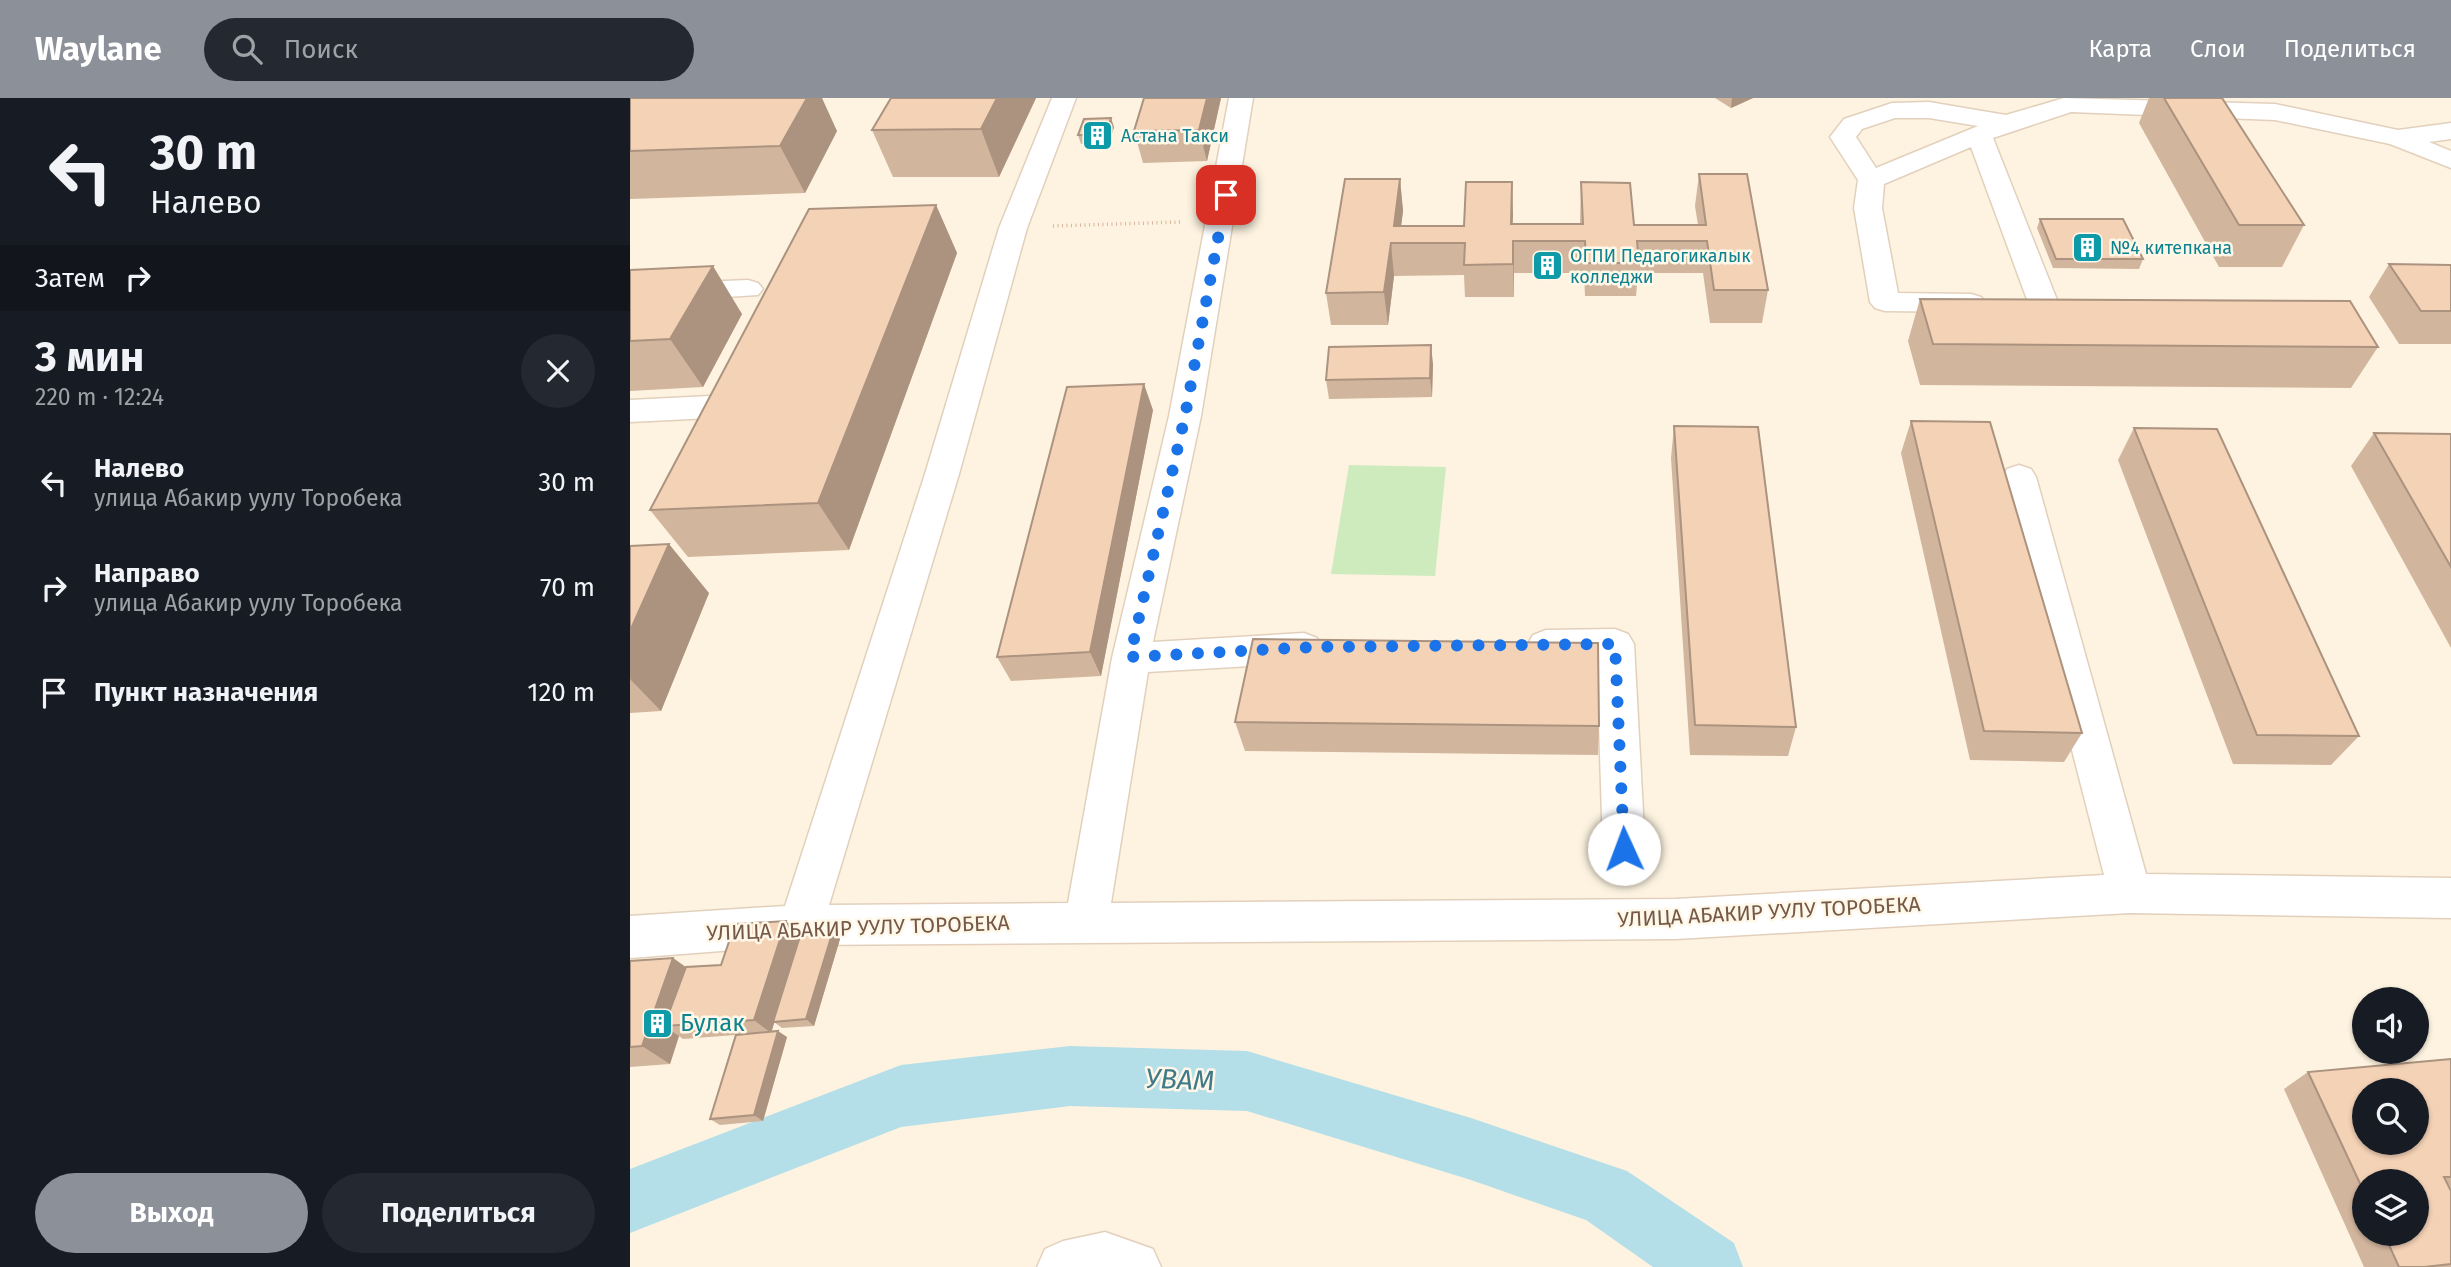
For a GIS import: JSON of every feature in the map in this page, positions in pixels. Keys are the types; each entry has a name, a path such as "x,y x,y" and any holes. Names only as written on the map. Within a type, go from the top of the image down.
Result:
{"street":[{"path":"801,925 942,474 1013,228 1064,98"},
{"path":"1086,923 1130,657 1185,416 1241,98"},
{"path":"1850,101 1892,111 1929,110 2007,123"},
{"path":"1871,180 2007,123 2068,101 2276,112 2398,138 2451,160"},
{"path":"1892,111 1853,124 1843,136 1871,180 1868,208 1885,302 2031,305 1979,135"},
{"path":"2398,138 2451,131"},
{"path":"630,294 748,289"},
{"path":"630,411 730,406"},
{"path":"2019,477 2130,893"},
{"path":"1506,645 1615,644 1624,849"},
{"path":"1130,657 1342,647"},
{"name":"УЛИЦА АБАКИР УУЛУ ТОРОБЕКА","path":"630,936 801,925 1676,919 2130,893 2451,898"}],"path":[{"path":"1013,228 1180,222"}],"green space":[{"path":"1349,465 1446,467 1435,576 1331,574"}],"building":[{"path":"630,98 807,98 780,146 630,151"},
{"path":"891,98 997,98 981,129 872,130"},
{"path":"1144,98 1207,98 1199,130 1134,131"},
{"path":"2164,98 2222,98 2304,225 2239,225"},
{"path":"1111,118 1106,135 1078,135 1084,119"},
{"path":"1699,174 1747,174 1768,290 1714,290 1707,241 1637,241 1639,263 1586,263 1585,241 1513,241 1513,264 1464,265 1465,243 1391,243 1384,292 1326,293 1345,179 1400,179 1394,226 1464,226 1466,182 1512,182 1511,224 1583,224 1581,182 1630,183 1634,225 1706,225"},
{"path":"936,205 818,503 650,510 809,209"},
{"name":"№4 китепкана","path":"2040,219 2123,219 2143,259 2056,259"},
{"path":"2389,264 2451,265 2451,311 2421,311"},
{"path":"713,266 670,339 630,341 630,270"},
{"path":"1920,299 2350,301 2378,347 1933,344"},
{"path":"1431,345 1430,378 1326,380 1329,347"},
{"path":"1144,384 1090,652 997,657 1067,387"},
{"path":"1911,421 1990,422 2082,733 1984,731"},
{"path":"1674,426 1758,427 1796,727 1695,725"},
{"path":"2134,428 2217,429 2359,736 2257,735"},
{"path":"2374,433 2451,434 2451,567"},
{"path":"669,544 630,631 630,546"},
{"path":"1253,639 1598,643 1599,726 1235,722"},
{"path":"786,921 754,1020 664,1026 686,967 721,965 735,924"},
{"path":"833,931 806,1019 773,1022 801,933"},
{"path":"673,958 642,1046 630,1047 630,961"},
{"path":"778,1031 754,1115 710,1119 736,1035"},
{"path":"2451,1059 2451,1177 2444,1177 2451,1191 2451,1264 2399,1267 2389,1246 2429,1246 2429,1169 2353,1169 2308,1072 2396,1064 2429,1064 2429,1061"}],"waterway":[{"name":"УВАМ","path":"630,1201 901,1096 1070,1076 1247,1081 1471,1149 1604,1194 1710,1267"}],"place":[{"name":"Астана Такси","path":"1098,136"},
{"name":"№4 китепкана","path":"2087,248"},
{"name":"ОГПИ Педагогикалык колледжи","path":"1547,266"},
{"name":"Булак","path":"657,1023"}],"route":[{"path":"1226,195 1185,416 1130,657 1314,647 1615,644 1624,849"}]}
